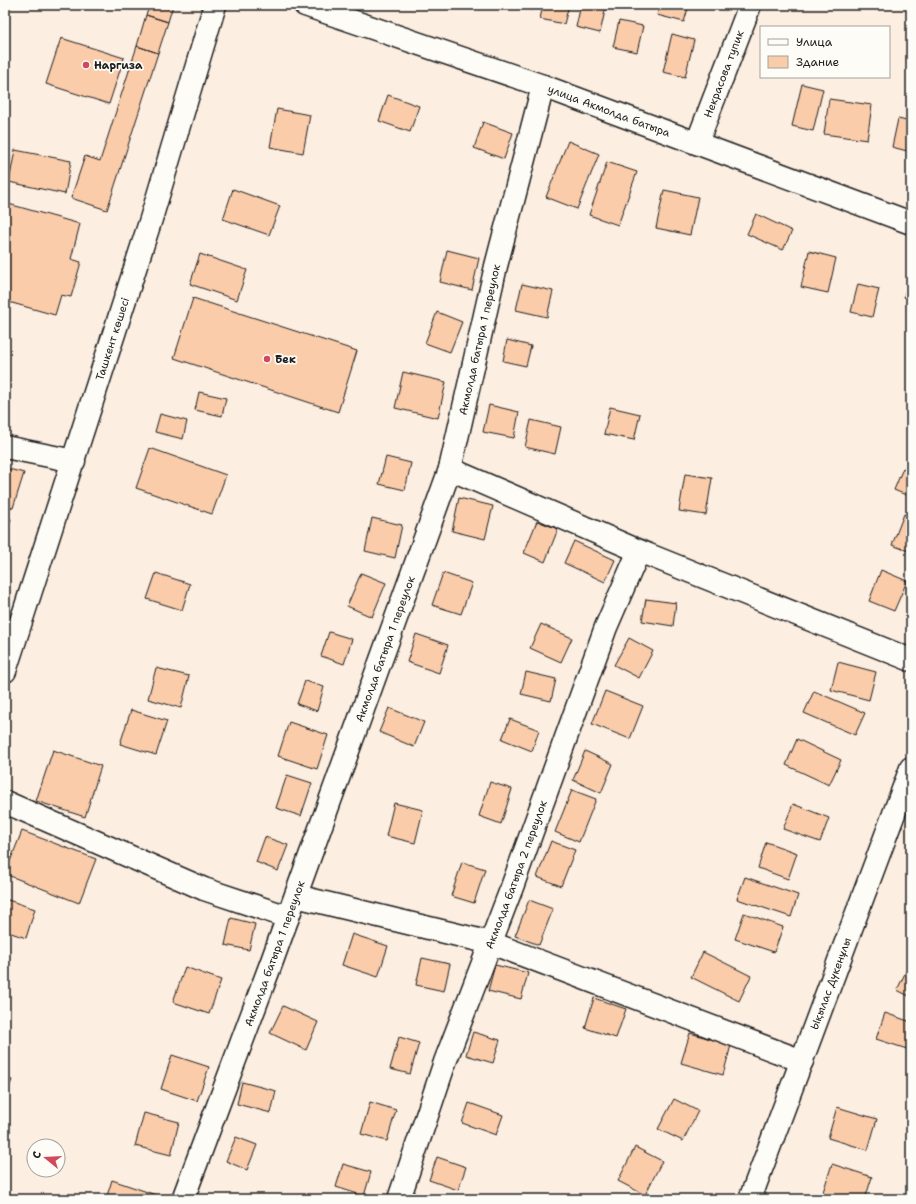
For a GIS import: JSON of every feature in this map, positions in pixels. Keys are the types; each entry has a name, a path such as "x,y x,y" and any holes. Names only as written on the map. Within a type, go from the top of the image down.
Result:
{"street":[{"name":"Ташкент көшесі","path":"5,671 151,220 215,5"},
{"name":"улица Акмолда батыра","path":"305,5 543,86 911,223"},
{"name":"Некрасова тупик","path":"697,143 750,5"},
{"name":"Акмолда батыра 1 переулок","path":"183,1199 296,896 450,470 496,266 543,86"},
{"path":"5,448 74,461"},
{"path":"450,470 638,551 911,660"},
{"name":"Акмолда батыра 2 переулок","path":"399,1199 445,1062 491,943 606,627 638,551"},
{"name":"Ықылас Дүкенұлы","path":"750,1199 911,768"},
{"path":"5,802 204,889 288,917"},
{"path":"296,896 491,943 802,1062"}],"building":[{"path":"150,5 173,5 168,22 146,15"},
{"path":"510,5 534,5 532,10"},
{"path":"543,5 569,5 564,24 540,19"},
{"path":"581,5 606,6 600,33 576,27"},
{"path":"660,5 689,5 684,22 657,15"},
{"path":"146,15 168,22 158,53 137,46"},
{"path":"619,21 643,26 637,52 613,47"},
{"path":"672,34 694,40 685,77 663,72"},
{"path":"61,38 124,58 109,104 46,84"},
{"path":"137,46 158,53 107,210 71,198 85,156 100,161"},
{"path":"802,84 823,89 813,131 792,126"},
{"path":"388,95 419,106 410,132 379,121"},
{"path":"829,99 872,105 867,140 824,134"},
{"path":"277,109 310,115 303,153 270,147"},
{"path":"898,119 911,122 911,152 892,147"},
{"path":"483,122 513,133 504,159 474,148"},
{"path":"568,141 599,154 577,209 546,197"},
{"path":"15,150 71,161 65,194 9,182"},
{"path":"607,162 637,172 618,225 589,215"},
{"path":"233,189 280,206 269,235 223,219"},
{"path":"664,190 698,197 690,235 656,228"},
{"path":"5,203 80,224 71,259 81,262 71,297 61,295 55,315 5,301"},
{"path":"756,214 792,231 783,250 747,234"},
{"path":"447,250 479,258 472,290 440,282"},
{"path":"809,251 836,258 828,293 801,287"},
{"path":"200,254 247,270 237,300 190,284"},
{"path":"911,270 911,299 904,297"},
{"path":"522,284 553,291 547,317 516,310"},
{"path":"858,284 879,289 872,317 851,312"},
{"path":"193,298 357,351 338,412 174,358"},
{"path":"437,312 462,322 450,352 425,343"},
{"path":"507,340 531,346 526,366 503,361"},
{"path":"403,372 446,382 438,418 395,408"},
{"path":"199,392 226,398 222,416 195,410"},
{"path":"489,405 519,412 514,438 483,432"},
{"path":"610,407 640,414 634,440 604,434"},
{"path":"160,414 187,421 183,439 155,432"},
{"path":"531,420 561,427 555,454 525,447"},
{"path":"150,448 226,475 212,514 136,488"},
{"path":"386,457 411,463 405,490 379,484"},
{"path":"5,468 24,473 13,508 5,506"},
{"path":"903,468 911,471 911,497 894,490"},
{"path":"685,474 712,478 706,515 679,511"},
{"path":"459,498 493,506 485,539 452,531"},
{"path":"904,514 911,517 911,552 892,545"},
{"path":"5,518 11,519 5,538"},
{"path":"372,518 402,525 395,558 365,551"},
{"path":"537,521 558,529 545,562 524,553"},
{"path":"574,541 615,560 605,582 564,563"},
{"path":"881,570 907,581 894,611 869,601"},
{"path":"156,573 190,584 182,610 147,599"},
{"path":"361,573 386,583 372,617 347,606"},
{"path":"443,573 472,583 461,614 432,605"},
{"path":"646,599 676,603 673,626 642,621"},
{"path":"541,624 572,638 561,662 530,648"},
{"path":"329,632 352,639 344,664 321,656"},
{"path":"416,634 448,645 439,673 407,662"},
{"path":"629,638 653,651 639,678 614,665"},
{"path":"838,662 876,672 869,700 831,690"},
{"path":"156,668 189,676 181,708 148,699"},
{"path":"526,672 556,679 551,701 521,694"},
{"path":"305,681 324,687 317,711 297,704"},
{"path":"605,691 643,706 630,739 592,724"},
{"path":"814,691 865,713 855,735 804,713"},
{"path":"389,708 424,722 414,747 379,732"},
{"path":"131,710 167,721 156,755 120,744"},
{"path":"510,719 539,730 532,751 502,739"},
{"path":"289,722 328,735 317,769 278,756"},
{"path":"797,739 841,760 829,785 786,765"},
{"path":"53,750 101,766 85,817 36,801"},
{"path":"585,751 613,764 601,793 573,780"},
{"path":"287,775 312,783 301,816 276,808"},
{"path":"490,782 512,789 501,824 479,816"},
{"path":"572,790 596,799 579,842 555,832"},
{"path":"394,803 423,810 415,843 386,836"},
{"path":"793,804 829,818 820,842 783,829"},
{"path":"22,831 96,859 79,903 5,874"},
{"path":"265,837 288,845 278,871 256,862"},
{"path":"551,841 575,850 561,886 537,877"},
{"path":"766,842 797,853 788,879 758,868"},
{"path":"462,862 485,869 474,903 451,896"},
{"path":"745,877 798,895 791,917 737,899"},
{"path":"5,899 35,909 26,938 5,931"},
{"path":"529,900 553,909 539,945 515,936"},
{"path":"744,913 783,927 774,952 735,939"},
{"path":"231,918 255,924 249,950 225,945"},
{"path":"352,934 388,946 378,977 342,965"},
{"path":"703,952 751,976 739,1001 691,977"},
{"path":"422,958 450,964 444,991 416,985"},
{"path":"911,961 911,997 897,990"},
{"path":"495,965 528,973 521,999 488,991"},
{"path":"185,967 221,980 209,1014 173,1002"},
{"path":"594,998 626,1009 616,1038 585,1028"},
{"path":"283,1006 318,1022 306,1050 270,1033"},
{"path":"885,1013 911,1022 911,1036 907,1049 876,1039"},
{"path":"473,1032 500,1040 493,1063 466,1055"},
{"path":"690,1033 731,1045 723,1075 681,1063"},
{"path":"399,1037 419,1043 410,1074 390,1069"},
{"path":"172,1055 209,1067 197,1101 161,1089"},
{"path":"5,1077 12,1080 5,1098"},
{"path":"242,1082 276,1091 271,1113 237,1104"},
{"path":"674,1099 698,1111 683,1141 658,1129"},
{"path":"370,1102 396,1110 387,1141 361,1134"},
{"path":"469,1103 503,1115 496,1135 462,1123"},
{"path":"837,1107 877,1119 868,1150 828,1138"},
{"path":"144,1113 179,1122 171,1155 135,1146"},
{"path":"236,1137 257,1145 247,1170 226,1161"},
{"path":"635,1147 662,1161 645,1195 618,1181"},
{"path":"437,1157 466,1167 458,1190 429,1180"},
{"path":"343,1164 371,1172 364,1196 336,1187"},
{"path":"832,1164 872,1177 865,1199 834,1199 822,1195"},
{"path":"112,1180 159,1196 158,1199 106,1199"}],"place":[{"name":"Наргиза","path":"86,65"},
{"name":"Бек","path":"267,359"}]}
